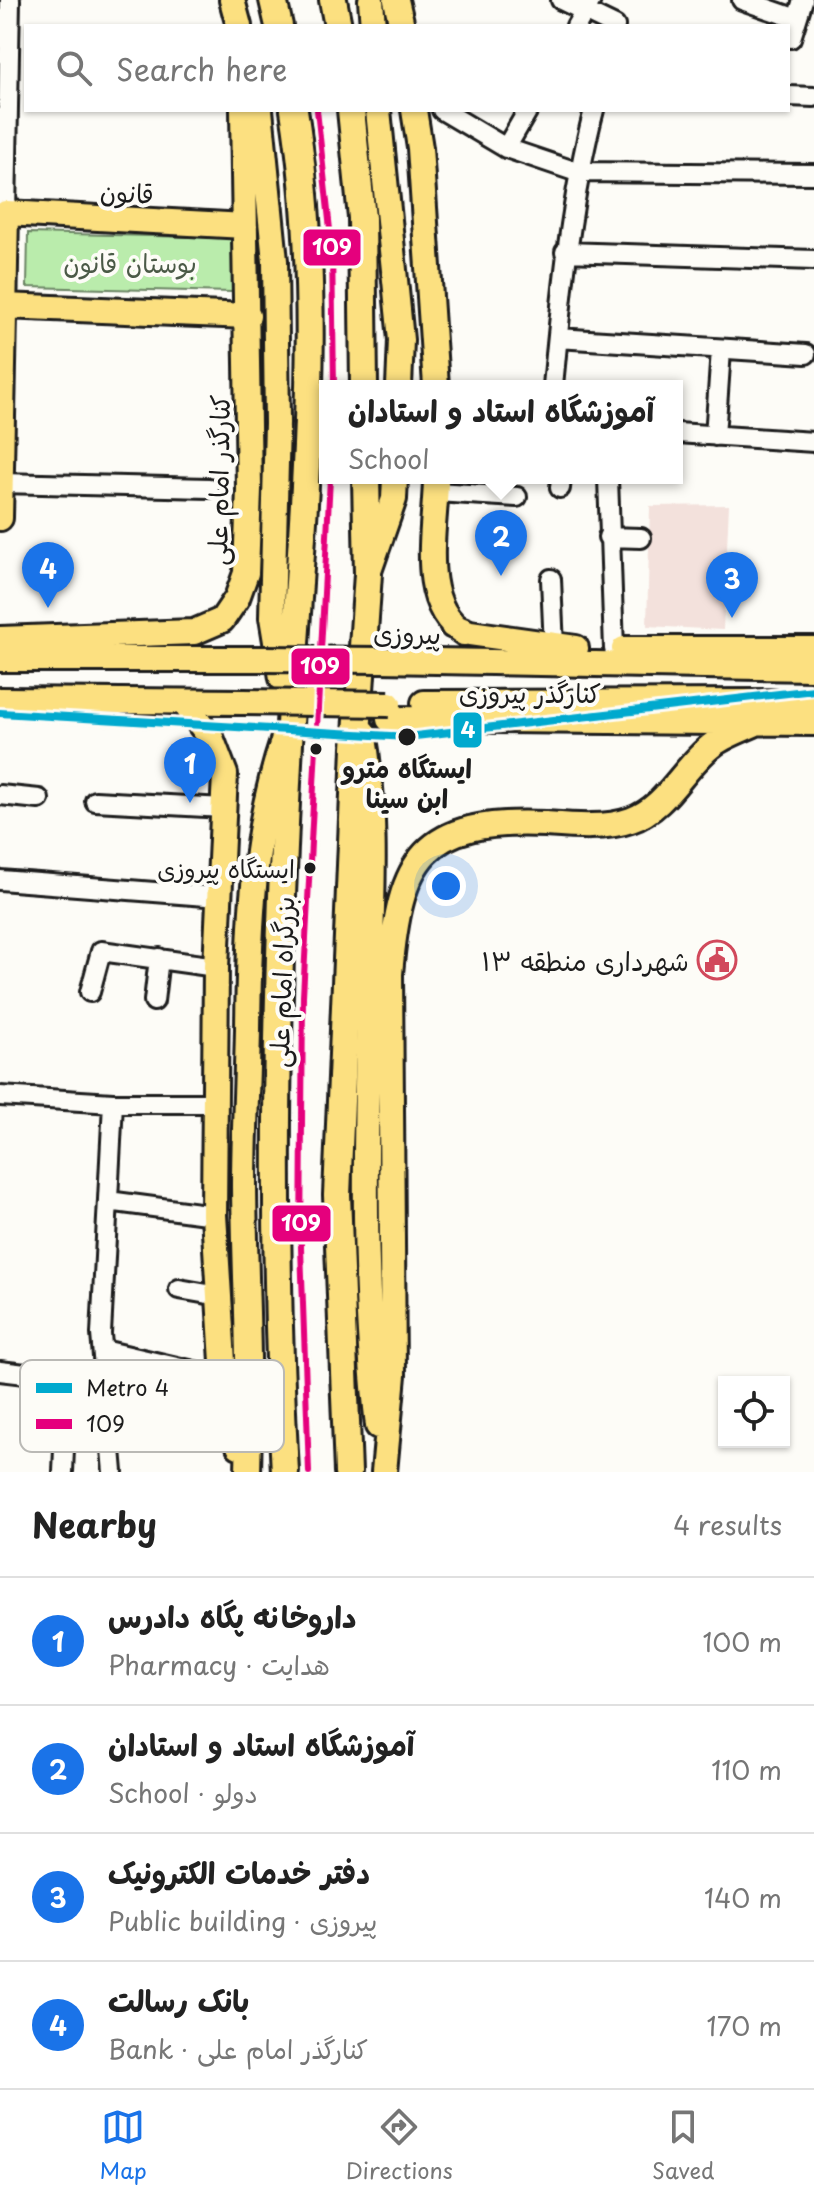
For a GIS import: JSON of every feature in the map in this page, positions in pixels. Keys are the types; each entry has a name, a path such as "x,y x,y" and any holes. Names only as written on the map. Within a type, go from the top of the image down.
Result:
{"highway":[{"path":"273,0 279,24"},
{"path":"333,0 338,24"},
{"name":"بزرگراه امام علی","path":"281,1360 275,1211 292,712 310,340 305,205 294,112"},
{"path":"351,112 362,218 364,380"},
{"path":"348,1472 337,1195 368,574 366,484"},
{"name":"بزرگراه امام علی","path":"284,1446 285,1472"}],"main road":[{"path":"232,0 238,24"},
{"path":"371,0 373,24"},
{"name":"کنارگذر امام علی","path":"0,639 158,636 194,632 222,620 237,598 246,573 248,316 243,112"},
{"path":"260,112 271,196 278,333 272,617 292,712"},
{"path":"378,112 401,340 399,380"},
{"path":"414,112 421,163 436,380"},
{"path":"0,518 6,213"},
{"name":"قانون","path":"6,213 245,226"},
{"path":"4,306 248,316"},
{"path":"368,574 394,499 395,484"},
{"path":"436,485 435,591 442,611 453,626 516,662"},
{"path":"453,626 470,633 554,648 814,649"},
{"name":"پیروزی","path":"0,659 381,660 814,668"},
{"path":"250,1360 244,1186 254,879 267,803 292,712 303,697 309,679 303,660"},
{"path":"0,700 185,704 292,712 814,702"},
{"path":"185,704 212,740 225,774 216,967 214,1215 223,1360"},
{"path":"244,709 389,712"},
{"path":"359,709 373,803 366,1129 369,1326 384,1472"},
{"name":"کنارگذر پیروزی","path":"389,712 814,723"},
{"path":"384,1472 393,1375 390,974 396,909 405,887 433,844 480,824 611,825 643,815 712,745 760,721"},
{"path":"241,1452 246,1472"},
{"path":"246,1472 247,1452"}],"street":[{"path":"6,213 12,39 10,0"},
{"path":"561,0 610,24"},
{"path":"742,0 797,19"},
{"path":"791,38 803,0"},
{"path":"790,96 814,97"},
{"path":"445,112 506,148 577,172 814,174"},
{"path":"506,148 527,112"},
{"path":"554,380 565,252 577,172 593,112"},
{"path":"565,252 814,260"},
{"path":"558,338 806,354"},
{"path":"715,436 721,350"},
{"path":"683,433 814,442"},
{"path":"0,483 209,488"},
{"path":"608,484 614,649"},
{"path":"436,485 517,497"},
{"path":"608,537 641,538"},
{"path":"551,579 554,648"},
{"path":"0,795 39,799"},
{"path":"95,801 224,808"},
{"path":"0,880 219,897"},
{"path":"90,992 101,951 216,967"},
{"path":"154,1001 159,958"},
{"path":"0,1096 113,1103 215,1103"},
{"path":"104,1360 113,1103"},
{"path":"108,1201 214,1215"},
{"path":"179,1289 219,1296"},
{"path":"103,1350 146,1360"},
{"path":"0,1371 20,1373"},
{"path":"63,1472 64,1452"},
{"path":"111,1452 113,1472"}],"shaded area":[{"path":"729,505 723,630 647,626 650,506"}],"green space":[{"name":"بوستان قانون","path":"28,233 234,238 232,292 27,287"}],"metro line":[{"name":"4","path":"0,713 407,737 814,690"}],"transit line":[{"name":"109","path":"317,112 332,248 334,380"},
{"name":"109","path":"309,1472 301,1248 303,996 330,484"}],"place":[{"name":"آموزشگاه استاد و استادان","path":"501,576"},
{"name":"بانک رسالت","path":"48,608"},
{"name":"دفتر خدمات الکترونیک","path":"732,618"},
{"name":"ایستگاه مترو ابن سینا","path":"407,737"},
{"name":"داروخانه پگاه دادرس","path":"190,803"},
{"name":"ایستگاه پیروزی","path":"310,868"},
{"name":"شهرداری منطقه ۱۳","path":"717,960"}]}
